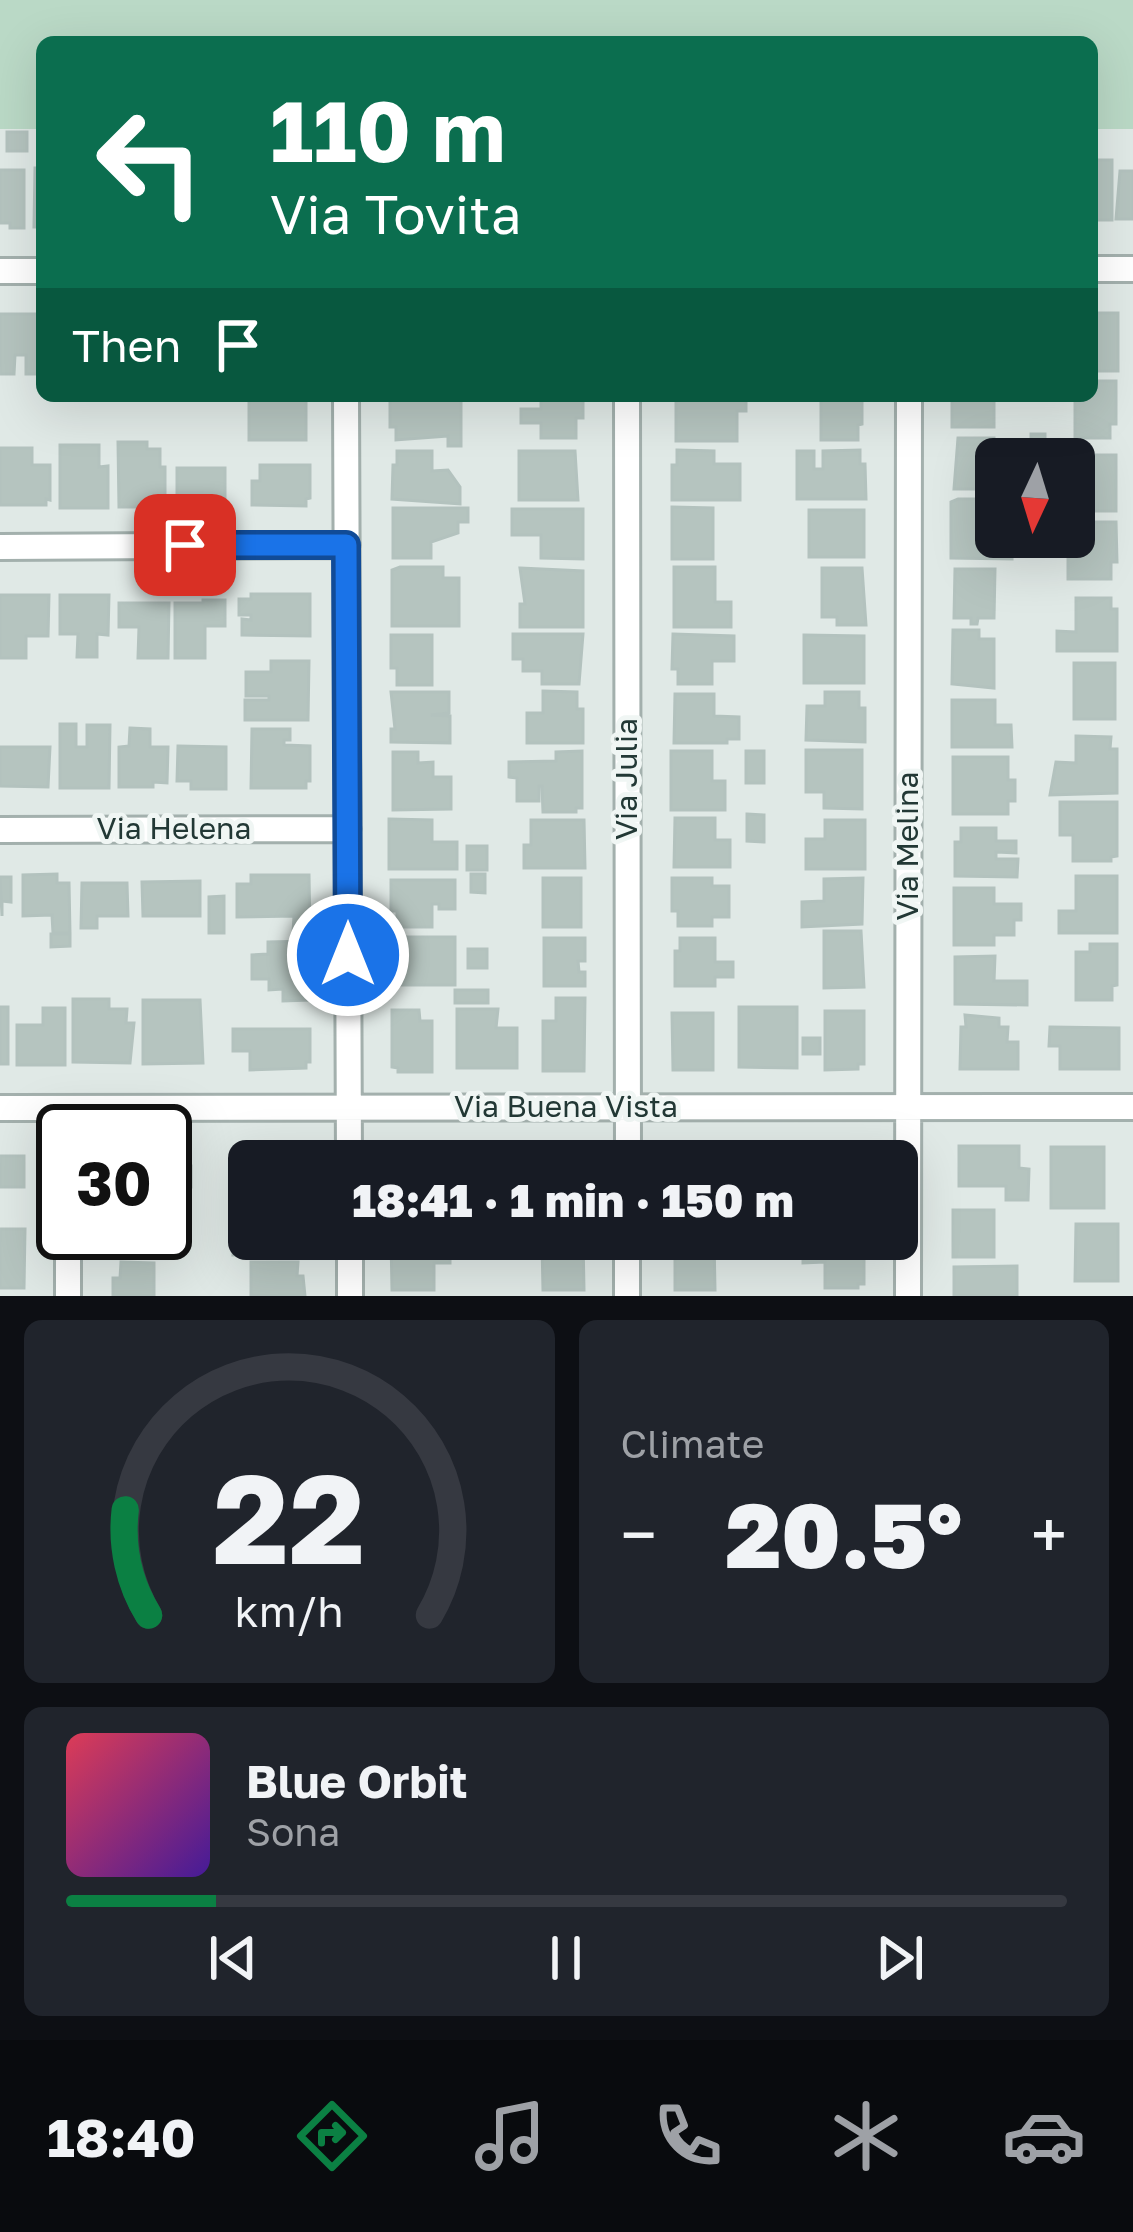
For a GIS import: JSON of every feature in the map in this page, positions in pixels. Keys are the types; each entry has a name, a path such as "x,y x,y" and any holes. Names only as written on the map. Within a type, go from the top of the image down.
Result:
{"street":[{"path":"1098,269 1133,268"},
{"path":"0,271 36,271"},
{"path":"346,402 349,1140"},
{"name":"Via Julia","path":"627,402 628,1140"},
{"name":"Via Melina","path":"908,1296 909,402"},
{"path":"0,547 346,545"},
{"name":"Via Helena","path":"0,830 348,829"},
{"name":"Via Buena Vista","path":"192,1115 349,1109 1133,1107"},
{"name":"Via Buena Vista","path":"0,1108 36,1114"},
{"path":"68,1260 68,1296"},
{"path":"350,1260 350,1296"},
{"path":"627,1296 628,1260"}],"green space":[{"path":"0,0 1133,0 1133,129 1098,129 1098,36 36,36 36,129 0,129"}],"building":[{"path":"7,132 27,132 27,151 7,151"},
{"path":"1098,160 1112,160 1112,220 1098,220"},
{"path":"0,170 24,170 24,228 0,223"},
{"path":"1120,171 1133,171 1133,219 1116,219"},
{"path":"1098,313 1118,313 1118,371 1098,371"},
{"path":"0,314 36,314 36,374 26,374 26,355 15,355 14,374 0,374"},
{"path":"1098,381 1116,381 1116,424 1110,424 1110,438 1075,438 1075,402 1098,402"},
{"path":"249,402 306,402 306,440 249,440"},
{"path":"390,402 461,402 461,446 448,446 448,436 396,440 396,427 390,427"},
{"path":"541,402 583,402 583,418 576,418 576,438 541,438 541,423 521,423 521,409 541,409"},
{"path":"676,402 746,402 746,411 737,411 737,441 676,441"},
{"path":"821,402 862,402 858,440 821,440"},
{"path":"952,402 994,402 994,427 952,427"},
{"path":"958,438 975,438 975,489 954,489"},
{"path":"118,442 147,442 147,449 160,449 165,501 119,507"},
{"path":"60,445 99,445 99,467 108,466 108,508 60,508"},
{"path":"0,448 32,448 32,465 50,465 46,505 0,505"},
{"path":"677,450 714,451 714,464 740,464 740,500 672,500"},
{"path":"860,450 866,499 797,499 797,451 814,451 814,469 823,469 823,451"},
{"path":"397,451 432,451 432,471 448,470 460,487 460,504 392,499"},
{"path":"519,451 575,451 578,500 519,500"},
{"path":"1095,455 1116,455 1116,511 1095,511"},
{"path":"260,465 310,465 306,506 252,505 252,481 260,481"},
{"path":"177,468 225,468 225,507 177,503"},
{"path":"975,499 975,558 1012,559 951,558 951,502"},
{"path":"672,507 713,508 713,559 672,559"},
{"path":"393,508 468,508 468,522 458,522 458,533 431,542 431,558 393,558"},
{"path":"512,509 583,509 583,559 541,558 541,535 512,535"},
{"path":"809,510 864,510 864,557 809,557"},
{"path":"1095,522 1116,522 1117,562 1111,562 1111,579 1068,579 1068,558 1095,558"},
{"path":"443,567 443,578 459,578 459,626 392,626 392,570"},
{"path":"674,567 715,567 715,602 731,602 731,627 674,627"},
{"path":"520,568 583,571 583,627 520,627 520,604 525,604"},
{"path":"822,568 862,568 866,625 837,625 837,617 822,617"},
{"path":"955,569 995,569 994,618 978,618 977,624 971,624 971,618 954,618"},
{"path":"251,594 310,594 310,636 242,635 242,619 251,620 251,615 239,615 239,599 251,599"},
{"path":"0,595 49,595 48,636 26,636 26,658 0,658"},
{"path":"60,595 109,595 108,635 97,634 97,657 77,657 78,634 60,634"},
{"path":"1076,598 1111,598 1111,609 1117,609 1117,651 1057,651 1057,631 1076,632"},
{"path":"225,600 225,626 205,626 205,658 175,658 175,603"},
{"path":"119,603 169,603 168,658 138,658 139,627 119,627"},
{"path":"953,630 979,630 979,639 994,639 994,688 952,684"},
{"path":"513,634 583,634 579,684 542,684 542,671 523,671 523,659 513,659"},
{"path":"673,634 734,636 734,661 712,661 712,684 678,684 678,669 672,669"},
{"path":"391,635 432,635 432,685 397,685 397,668 391,668"},
{"path":"804,635 864,636 864,683 804,683"},
{"path":"271,661 309,661 308,720 245,720 245,700 269,700 269,696 246,696 246,672 271,672"},
{"path":"1074,663 1115,663 1115,719 1074,719"},
{"path":"543,691 577,692 577,709 583,709 583,743 527,743 527,713 543,713"},
{"path":"391,692 449,692 449,713 431,715 450,716 450,743 391,742 391,729 395,729"},
{"path":"825,692 859,692 859,708 865,708 865,742 806,740 807,706 825,706"},
{"path":"675,694 714,694 714,716 739,717 739,739 674,743"},
{"path":"952,700 995,700 995,725 1011,725 1012,747 952,747"},
{"path":"60,724 76,724 76,747 87,747 87,725 110,725 109,788 60,788"},
{"path":"130,728 150,729 150,747 168,747 167,783 119,787 119,747 129,746"},
{"path":"252,729 290,729 290,740 284,740 284,745 310,746 306,788 251,788"},
{"path":"1076,736 1111,737 1110,749 1117,749 1117,793 1050,795 1056,762 1076,763"},
{"path":"178,746 226,747 226,789 191,789 191,781 177,781"},
{"path":"0,747 50,747 48,787 0,786"},
{"path":"806,750 862,750 862,809 824,808 824,792 806,792"},
{"path":"582,751 582,808 543,812 542,786 539,801 517,801 517,778 509,777 509,762 556,761 556,752"},
{"path":"671,751 712,751 712,781 725,781 725,810 671,810"},
{"path":"746,751 764,751 764,783 746,783"},
{"path":"393,752 418,752 418,763 433,762 433,777 451,777 451,809 393,810"},
{"path":"953,757 1008,757 1008,780 1015,780 1015,801 1008,801 1008,814 953,814"},
{"path":"1060,802 1117,802 1117,856 1111,861 1073,861 1073,835 1060,835"},
{"path":"747,814 764,815 764,842 747,841"},
{"path":"675,818 715,818 715,840 730,840 730,867 674,867"},
{"path":"389,819 432,820 432,842 457,842 457,869 389,869"},
{"path":"531,820 584,820 585,868 524,868 524,845 531,845"},
{"path":"825,820 865,820 865,869 806,869 806,839 825,839"},
{"path":"961,828 996,828 996,841 1016,841 1016,853 996,852 996,859 1018,859 1017,877 955,876 955,842 961,842"},
{"path":"467,846 487,846 487,870 467,870"},
{"path":"57,874 57,883 69,883 70,933 53,933 52,915 23,916 23,875"},
{"path":"471,874 485,874 485,893 471,892"},
{"path":"251,875 309,875 310,932 293,932 294,916 237,917 237,884 251,884"},
{"path":"1076,876 1117,876 1117,933 1059,933 1059,911 1076,911"},
{"path":"0,877 11,877 11,902 2,901 2,916"},
{"path":"543,878 581,878 581,927 543,927"},
{"path":"672,878 712,878 712,886 729,886 729,917 712,917 712,926 678,926 678,911 672,911"},
{"path":"863,878 862,924 802,927 802,902 824,901 824,879"},
{"path":"391,880 455,880 455,909 432,904 432,927 397,927 397,911 391,911"},
{"path":"200,881 200,916 143,916 142,882"},
{"path":"82,883 127,883 128,916 97,916 97,928 81,928"},
{"path":"954,888 994,888 994,904 1021,904 1014,935 994,935 994,945 954,945"},
{"path":"224,896 224,933 209,933 209,897"},
{"path":"824,931 861,931 864,987 824,988"},
{"path":"51,934 70,934 70,946 51,947"},
{"path":"391,937 455,937 455,985 391,985"},
{"path":"544,938 585,938 585,961 578,961 579,972 585,972 585,986 544,986"},
{"path":"680,938 715,938 715,962 733,962 733,977 715,977 715,986 675,986 675,951 680,951"},
{"path":"309,941 310,1000 283,1001 283,989 269,990 269,979 252,979 252,955 268,954 268,942"},
{"path":"1090,944 1117,944 1117,985 1112,986 1112,1000 1076,1000 1076,952 1090,952"},
{"path":"468,949 487,949 487,968 468,968"},
{"path":"995,956 994,981 1027,981 1027,1005 955,1004 955,957"},
{"path":"455,990 488,990 488,1003 455,1003"},
{"path":"556,998 585,998 584,1071 543,1071 543,1021 556,1021"},
{"path":"73,999 109,999 109,1009 127,1009 126,1023 134,1023 130,1063 73,1062"},
{"path":"143,1000 200,1000 203,1063 143,1064"},
{"path":"0,1007 8,1007 8,1064 0,1064"},
{"path":"739,1007 797,1007 797,1068 739,1067"},
{"path":"43,1008 65,1008 65,1065 17,1065 17,1025 43,1025"},
{"path":"457,1009 498,1009 496,1028 517,1028 517,1068 457,1068"},
{"path":"392,1010 419,1010 420,1021 432,1021 432,1072 398,1072 392,1067"},
{"path":"825,1011 864,1011 864,1064 858,1064 858,1069 825,1070"},
{"path":"672,1013 713,1013 713,1070 673,1070"},
{"path":"965,1015 999,1018 999,1027 1008,1027 1007,1042 1018,1042 1018,1069 960,1069"},
{"path":"1050,1027 1119,1028 1119,1069 1060,1069 1060,1046 1049,1046"},
{"path":"233,1029 310,1029 310,1062 306,1068 250,1070 250,1051 233,1051"},
{"path":"803,1038 820,1038 820,1054 803,1054"},
{"path":"959,1146 1019,1146 1019,1168 1029,1169 1028,1200 1006,1200 1006,1186 959,1186"},
{"path":"1051,1147 1104,1147 1104,1208 1051,1208"},
{"path":"0,1156 24,1156 24,1187 0,1187"},
{"path":"953,1210 994,1210 994,1257 953,1257"},
{"path":"1076,1224 1118,1224 1118,1281 1075,1281"},
{"path":"0,1229 25,1229 24,1288 0,1288"},
{"path":"391,1260 450,1260 434,1263 434,1290 392,1290"},
{"path":"542,1260 583,1260 584,1290 543,1290"},
{"path":"675,1260 714,1260 715,1290 675,1290"},
{"path":"864,1260 864,1284 825,1288 825,1262 803,1263"},
{"path":"121,1262 154,1263 154,1296 113,1296 113,1278 120,1278"},
{"path":"251,1262 298,1262 297,1276 303,1276 305,1296 251,1296"},
{"path":"1017,1266 1017,1296 954,1296 954,1267"}],"route":[{"path":"185,545 346,545 348,955"}]}
